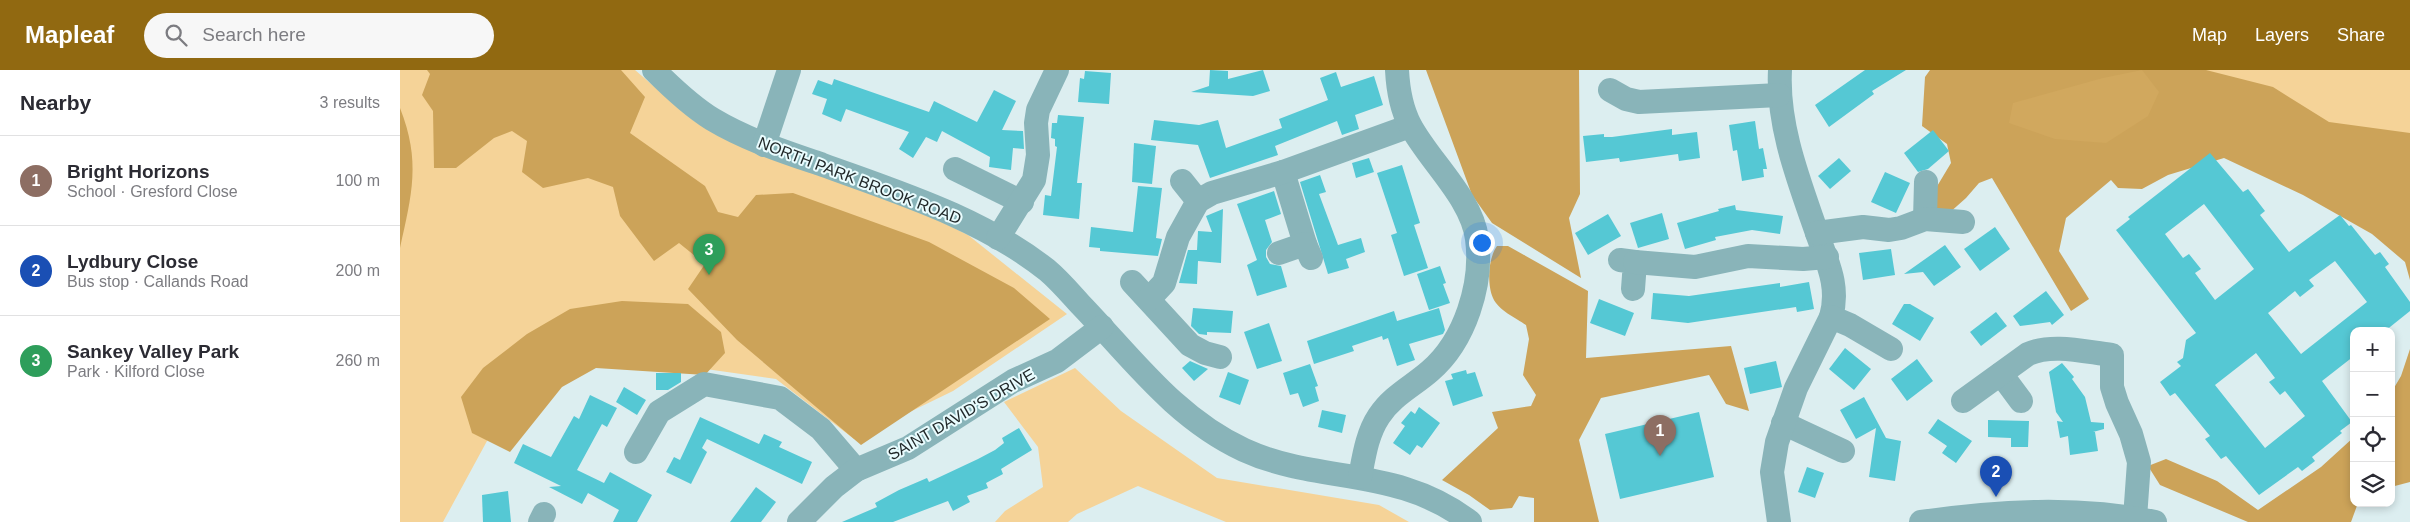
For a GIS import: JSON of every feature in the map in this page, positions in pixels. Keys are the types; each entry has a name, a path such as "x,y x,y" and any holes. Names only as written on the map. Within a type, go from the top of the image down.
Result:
{"street":[{"name":"NORTH PARK BROOK ROAD","path":"654,70 682,97 712,119 764,145 936,206 998,238 1048,270 1174,405 1215,435 1246,451 1272,460 1360,477 1414,491 1438,502 1470,522"},
{"path":"764,145 789,70"},
{"path":"998,238 1034,180 1037,167 1038,110 1057,70"},
{"path":"1360,477 1368,440 1380,415 1403,390 1444,358 1456,340 1469,307 1476,278 1477,238 1470,216 1460,198 1410,126 1402,107 1396,70"},
{"path":"1780,70 1779,95 1784,130 1817,233 1827,257 1835,291 1832,317 1796,388 1773,456 1772,472 1780,522"},
{"path":"1606,88 1626,99 1639,102 1779,95"},
{"path":"1149,299 1164,283 1178,237 1198,201 1212,193 1283,172 1410,126"},
{"path":"953,163 1022,202"},
{"path":"1279,253 1308,250 1283,172"},
{"path":"1182,181 1198,201"},
{"path":"1925,219 1926,182"},
{"path":"1817,233 1863,227 1889,230 1901,228 1925,219 1962,222"},
{"path":"1633,289 1627,261 1694,267 1748,256 1803,259 1827,257"},
{"path":"1132,282 1190,346 1220,357"},
{"path":"1832,317 1850,325 1891,349"},
{"name":"SAINT DAVID'S DRIVE","path":"806,519 834,487 856,470 908,448 1013,381 1057,361 1102,327"},
{"path":"1921,522 1982,513 2030,517 2092,512 2145,520 2139,462 2134,442 2112,387 2115,346 2038,349 1963,401"},
{"path":"2001,374 2021,401"},
{"path":"636,452 659,412 704,384 780,398 821,429 856,470"},
{"path":"1783,423 1844,451"}],"shaded area":[{"path":"400,70 635,70 694,121 840,171 968,235 1067,314 953,391 854,439 776,379 593,353 506,406 443,522 400,522"},
{"path":"427,70 621,70 645,97 630,133 705,186 718,212 738,217 756,195 793,193 929,242 1014,288 1050,319 861,445 737,340 688,289 705,264 679,243 654,261 620,216 613,187 588,178 543,188 522,172 527,141 512,131 494,138 456,168 434,168 433,111 422,95 430,74"},
{"path":"1426,70 1579,70 1580,194 1569,218 1581,278 1492,223 1472,195"},
{"path":"1930,70 2206,70 2273,87 2329,122 2410,133 2410,280 2405,262 2372,234 2303,195 2224,158 2168,175 2142,189 2118,188 2111,180 2066,218 2059,251 2089,299 2071,311 1992,178 1979,183 1948,214 1935,209 1933,193 1951,163 1947,144 1922,126 1925,77"},
{"path":"2142,70 2410,70 2410,243"},
{"path":"2142,70 2159,92 2148,116 2106,143 2055,139 2009,123 2013,103 2103,78"},
{"path":"400,108 411,145 412,178 411,194 400,248"},
{"path":"1497,246 1508,246 1588,291 1586,358 1731,346 1749,411 1726,404 1709,375 1601,398 1579,440 1599,522 1534,522 1534,498 1519,496 1512,508 1490,510 1469,495 1442,480 1498,428 1492,412 1531,406 1536,395 1523,375 1529,339 1526,325 1499,306 1491,293 1489,279 1490,264"},
{"path":"622,301 688,304 721,332 725,353 705,375 596,368 562,387 510,452 472,433 461,397 483,368 527,334 570,309"},
{"path":"2410,349 2410,482 2395,486 2395,386 2401,376"},
{"path":"1075,368 1121,411 1217,478 1379,505 1409,522 1226,522 1138,486 1077,514 1068,522 995,522 1005,511 1043,487 1038,447 1004,402"},
{"path":"2350,441 2350,507 2357,507 2351,522 2248,522 2160,485 2148,466 2166,459 2217,481 2258,510 2321,467"}],"building":[{"path":"1210,70 1228,71 1228,79 1263,70 1270,91 1253,96 1191,92 1209,86"},
{"path":"1865,70 1906,70 1872,91 1874,94 1829,127 1815,105"},
{"path":"1085,71 1111,73 1109,104 1078,102 1080,78 1084,79"},
{"path":"1336,72 1341,87 1374,76 1383,105 1355,115 1359,129 1342,135 1337,121 1275,146 1278,155 1210,178 1198,145 1151,140 1154,120 1199,125 1218,120 1226,148 1282,128 1279,119 1328,100 1320,78"},
{"path":"834,79 929,112 934,101 977,122 994,90 1016,101 1002,130 1023,131 1024,149 1013,148 1011,170 989,167 990,157 942,131 937,142 926,137 913,158 899,149 909,132 846,109 841,122 822,114 827,99 812,94 818,80 832,85"},
{"path":"1058,115 1084,117 1077,183 1082,183 1079,219 1043,215 1045,195 1051,196 1057,147 1055,146 1055,139 1051,138 1052,123 1057,123"},
{"path":"1755,121 1759,149 1763,148 1767,169 1763,169 1764,177 1742,181 1737,150 1733,151 1729,125"},
{"path":"1672,129 1672,135 1697,132 1700,158 1679,161 1678,154 1620,162 1619,158 1586,162 1583,136 1604,134 1604,137 1612,137"},
{"path":"1933,130 1949,151 1928,169 1918,172 1904,153"},
{"path":"1134,143 1156,146 1152,184 1132,182"},
{"path":"2210,153 2243,192 2248,189 2265,211 2260,215 2289,252 2340,215 2349,226 2351,225 2375,255 2380,252 2389,264 2385,267 2410,302 2410,311 2390,327 2350,327 2350,359 2322,381 2350,419 2350,424 2340,431 2342,433 2312,457 2315,461 2302,471 2298,467 2259,495 2226,456 2221,459 2205,439 2210,436 2175,393 2170,396 2160,382 2181,366 2177,362 2183,358 2186,340 2196,333 2116,230 2130,219 2128,217","holes":["2204,204 2254,269 2215,300 2195,273 2201,269 2189,254 2183,258 2165,234","2335,261 2367,302 2301,354 2268,313 2295,291 2300,297 2314,286 2309,280","2256,353 2275,378 2269,382 2280,395 2285,391 2305,416 2265,448 2215,385"]},
{"path":"1369,158 1374,172 1356,178 1352,163"},
{"path":"1839,158 1851,171 1830,189 1818,176"},
{"path":"1402,165 1420,223 1414,225 1428,268 1404,276 1391,235 1397,233 1377,173"},
{"path":"1885,172 1910,183 1896,213 1871,202"},
{"path":"1320,175 1326,192 1319,194 1338,245 1361,238 1365,252 1346,259 1349,268 1328,274 1300,182"},
{"path":"1138,186 1162,188 1156,238 1162,239 1158,256 1100,251 1100,248 1089,247 1091,227 1133,232"},
{"path":"1274,191 1281,214 1265,220 1272,242 1266,250 1266,257 1270,264 1281,266 1287,287 1257,296 1247,265 1257,260 1237,204"},
{"path":"1735,205 1736,210 1783,216 1780,234 1752,230 1715,237 1716,240 1685,249 1677,223"},
{"path":"1223,209 1221,263 1198,261 1197,284 1179,283 1188,250 1197,250 1198,231 1212,232 1206,216"},
{"path":"1662,213 1669,239 1638,248 1630,223"},
{"path":"1608,214 1621,236 1588,255 1575,233"},
{"path":"1995,227 2010,249 1980,271 1964,249"},
{"path":"1945,245 1961,267 1947,277 1934,286 1923,272 1904,274"},
{"path":"1891,249 1895,275 1863,280 1859,253"},
{"path":"1440,266 1446,283 1443,284 1450,303 1429,310 1417,274"},
{"path":"1809,282 1814,309 1797,312 1796,307 1688,323 1651,319 1653,293 1689,296 1780,283 1780,287"},
{"path":"2046,291 2064,315 2052,325 2050,322 2020,326 2013,316"},
{"path":"1599,299 1634,313 1625,336 1590,323"},
{"path":"1904,304 1910,304 1934,318 1920,341 1892,324"},
{"path":"1193,308 1233,311 1231,333 1207,332 1207,335 1199,334 1191,326"},
{"path":"1439,308 1445,330 1443,334 1409,344 1415,360 1397,366 1388,338 1383,340 1382,336 1352,346 1354,351 1314,364 1307,341 1394,311 1397,321"},
{"path":"1996,312 2007,326 1981,346 1970,332"},
{"path":"1269,323 1282,361 1257,369 1244,332"},
{"path":"1845,348 1871,369 1854,390 1829,369"},
{"path":"1917,359 1933,381 1907,401 1891,379"},
{"path":"1190,361 1208,369 1194,381 1182,368"},
{"path":"1776,361 1782,387 1750,394 1744,368"},
{"path":"2062,363 2074,377 2072,379 2085,397 2091,422 2104,423 2104,429 2093,432 2095,432 2098,451 2070,455 2068,436 2060,438 2057,421 2063,422 2056,412 2049,372"},
{"path":"1310,364 1318,386 1315,387 1319,401 1303,407 1298,393 1290,395 1283,373"},
{"path":"1466,370 1467,374 1475,372 1483,396 1453,406 1445,381 1453,379 1451,374"},
{"path":"1228,372 1249,380 1240,405 1219,397"},
{"path":"656,373 681,373 681,382 668,390 656,390"},
{"path":"624,387 646,400 637,415 616,402"},
{"path":"590,395 617,408 607,427 602,424 577,470 604,483 610,472 652,495 637,522 613,522 619,510 588,493 582,504 549,487 561,486 514,463 523,444 551,457 574,416 579,419"},
{"path":"1864,397 1886,438 1901,441 1895,481 1869,477 1876,428 1856,439 1840,410"},
{"path":"1419,407 1440,423 1422,448 1417,445 1410,455 1393,443 1405,426 1401,423 1411,411 1415,414"},
{"path":"1322,410 1346,415 1342,433 1318,427"},
{"path":"1699,412 1714,477 1620,499 1605,434"},
{"path":"700,417 759,444 764,434 782,442 779,447 812,462 802,484 707,439 702,448 707,452 691,484 666,472 674,457 680,460"},
{"path":"1938,419 1972,441 1956,463 1942,453 1947,446 1928,433"},
{"path":"1988,420 2029,421 2028,447 2011,447 2011,438 1988,437"},
{"path":"1019,428 1032,450 1001,469 1003,474 986,483 988,488 967,496 970,502 953,511 948,501 893,522 842,522 877,507 875,503 899,490 927,478 929,482 995,450 1004,443 1002,438"},
{"path":"1807,467 1824,473 1815,498 1798,492"},
{"path":"756,487 776,502 761,522 730,522"},
{"path":"508,491 511,522 483,522 482,495"}],"place":[{"name":"Sankey Valley Park","path":"709,275"},
{"name":"Bright Horizons","path":"1660,456"},
{"name":"Lydbury Close","path":"1996,497"}]}
